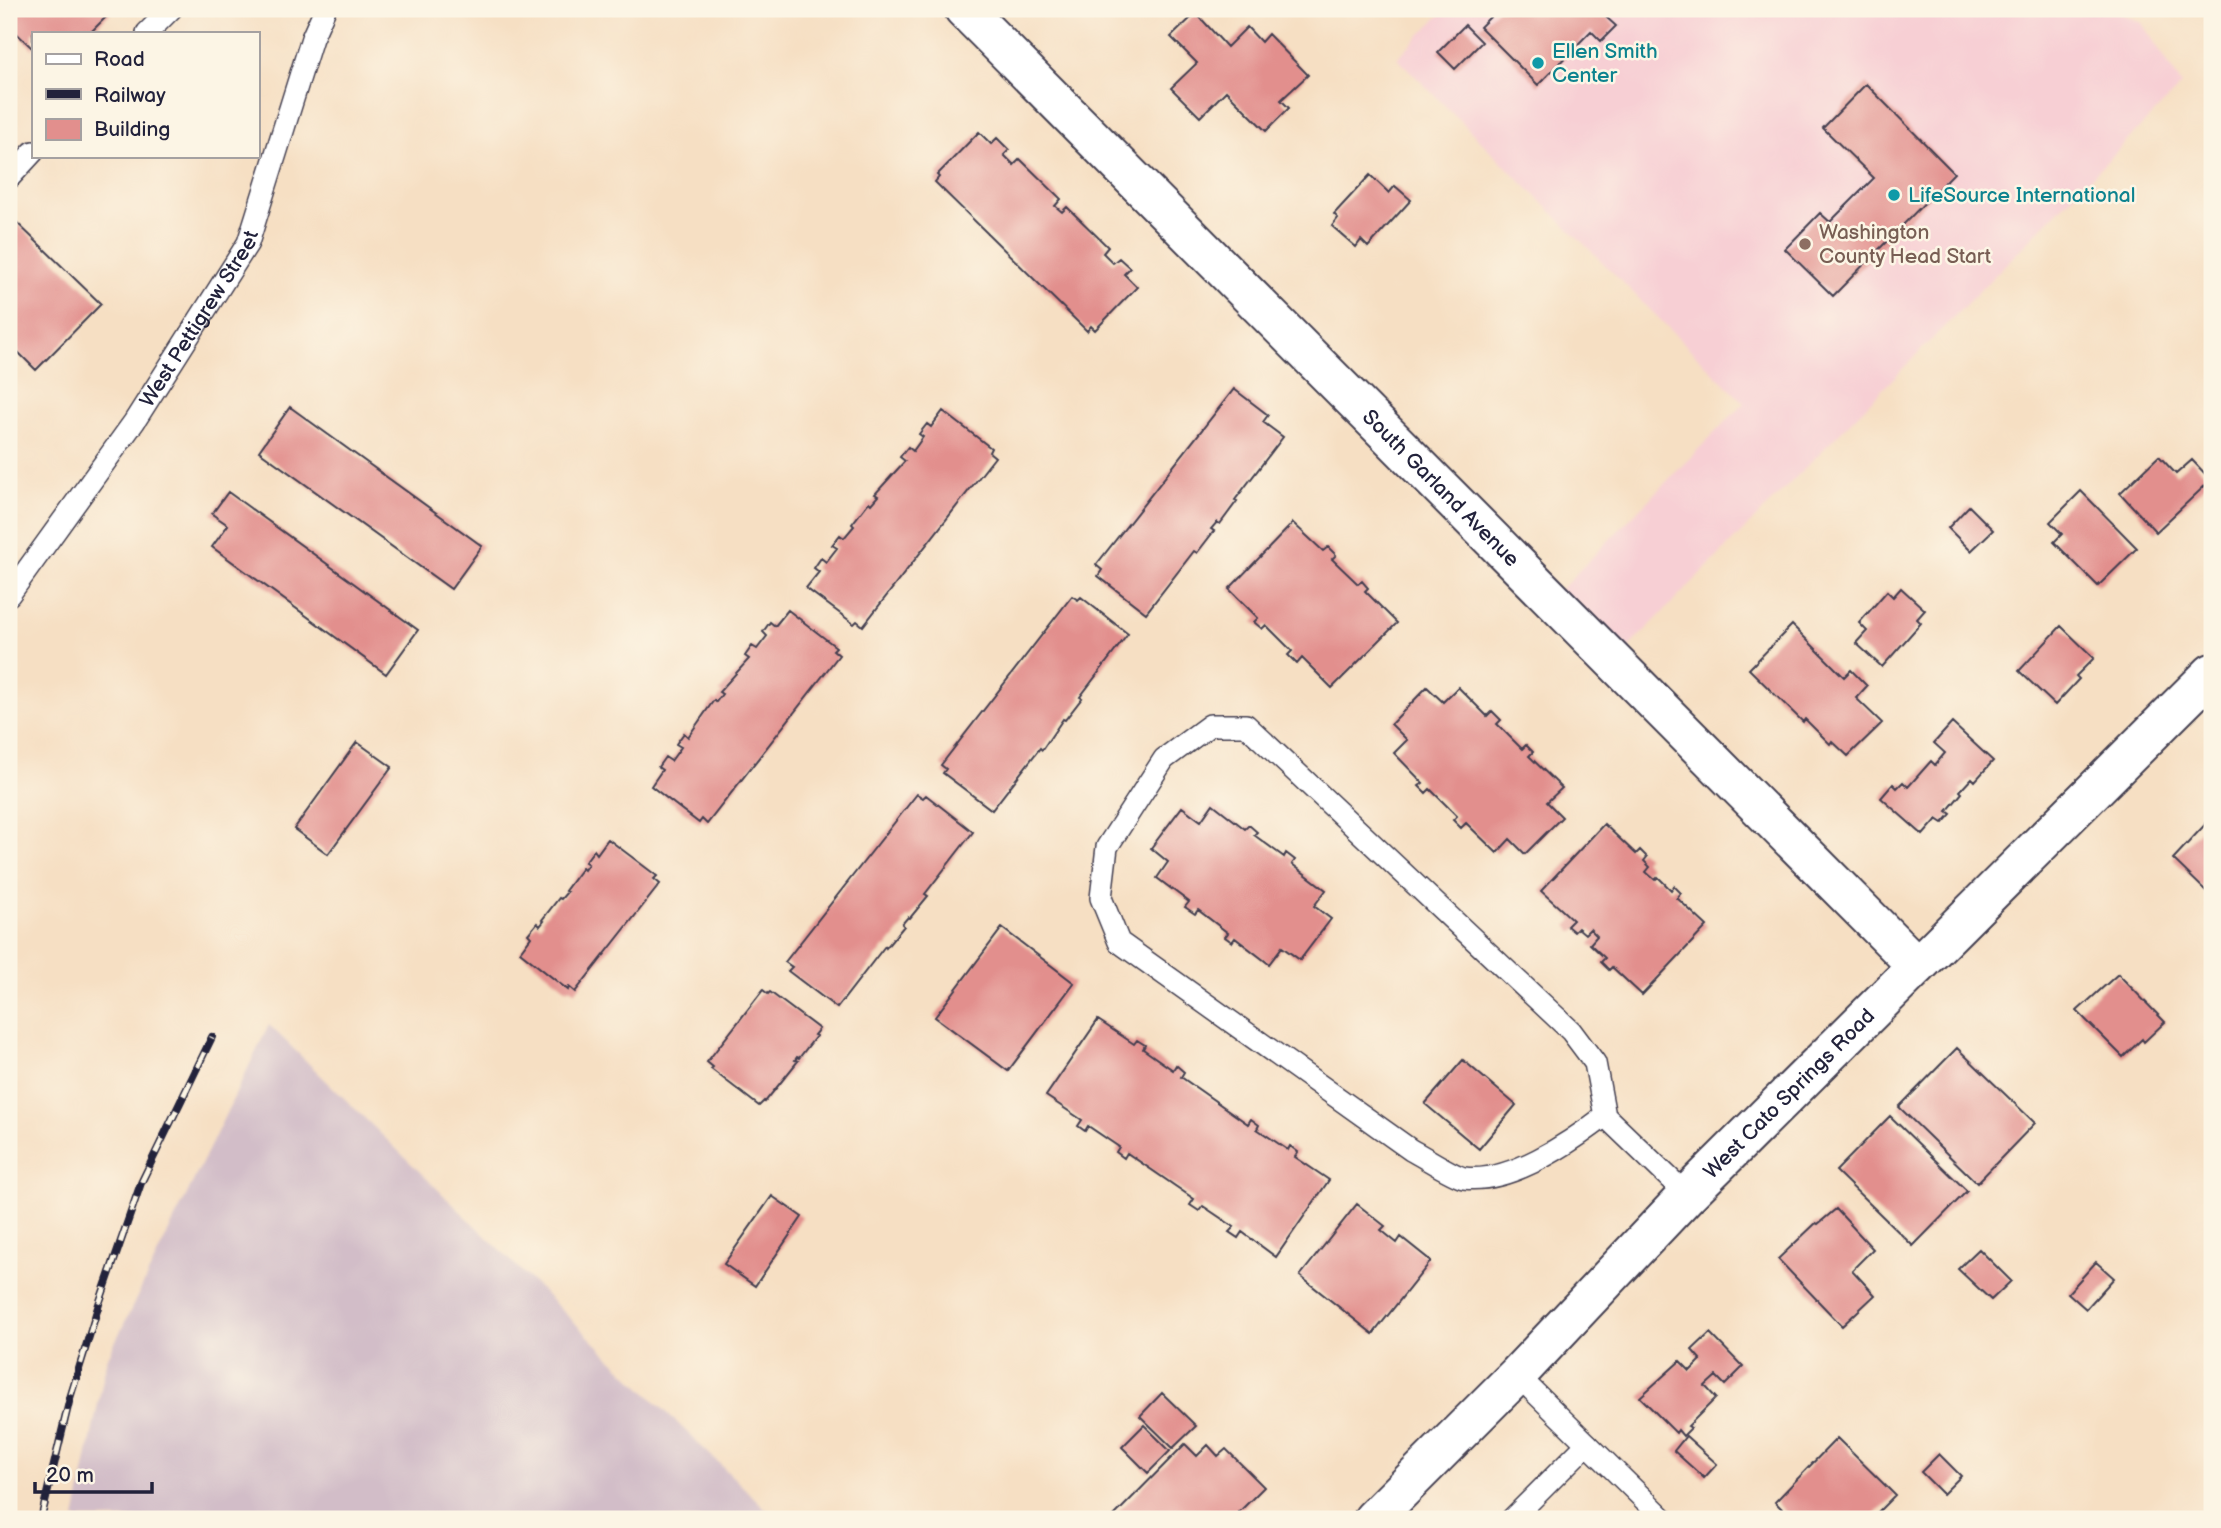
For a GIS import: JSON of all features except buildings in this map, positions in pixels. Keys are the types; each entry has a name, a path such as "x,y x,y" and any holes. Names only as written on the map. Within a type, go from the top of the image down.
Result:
{"street":[{"name":"South Garland Avenue","path":"964,9 1917,967"},
{"name":"West Cato Springs Road","path":"1373,1519 1517,1375 1687,1195 2212,673"}],"lane":[{"path":"148,32 171,9"},
{"name":"West Pettigrew Street","path":"9,595 134,422 248,243 312,38 325,9"},
{"path":"9,178 32,153"},
{"path":"1605,1116 1577,1138 1507,1174 1462,1178 1411,1150 1119,942 1101,898 1107,847 1164,759 1210,725 1246,725 1571,1031 1595,1063 1605,1116 1687,1195"},
{"path":"1517,1375 1664,1519"},
{"path":"1513,1519 1587,1444"}],"shaded area":[{"name":"Washington County Head Start","path":"1446,9 2112,9 2142,23 2182,85 1614,662 1551,599 1744,403 1397,58"},
{"path":"269,1025 776,1519 75,1519 107,1359"}],"railway":[{"path":"41,1519 70,1398 141,1183 212,1037"}],"place":[{"name":"Ellen Smith Center","path":"1538,63"},
{"name":"LifeSource International","path":"1894,195"},
{"name":"Washington County Head Start","path":"1805,244"}]}
